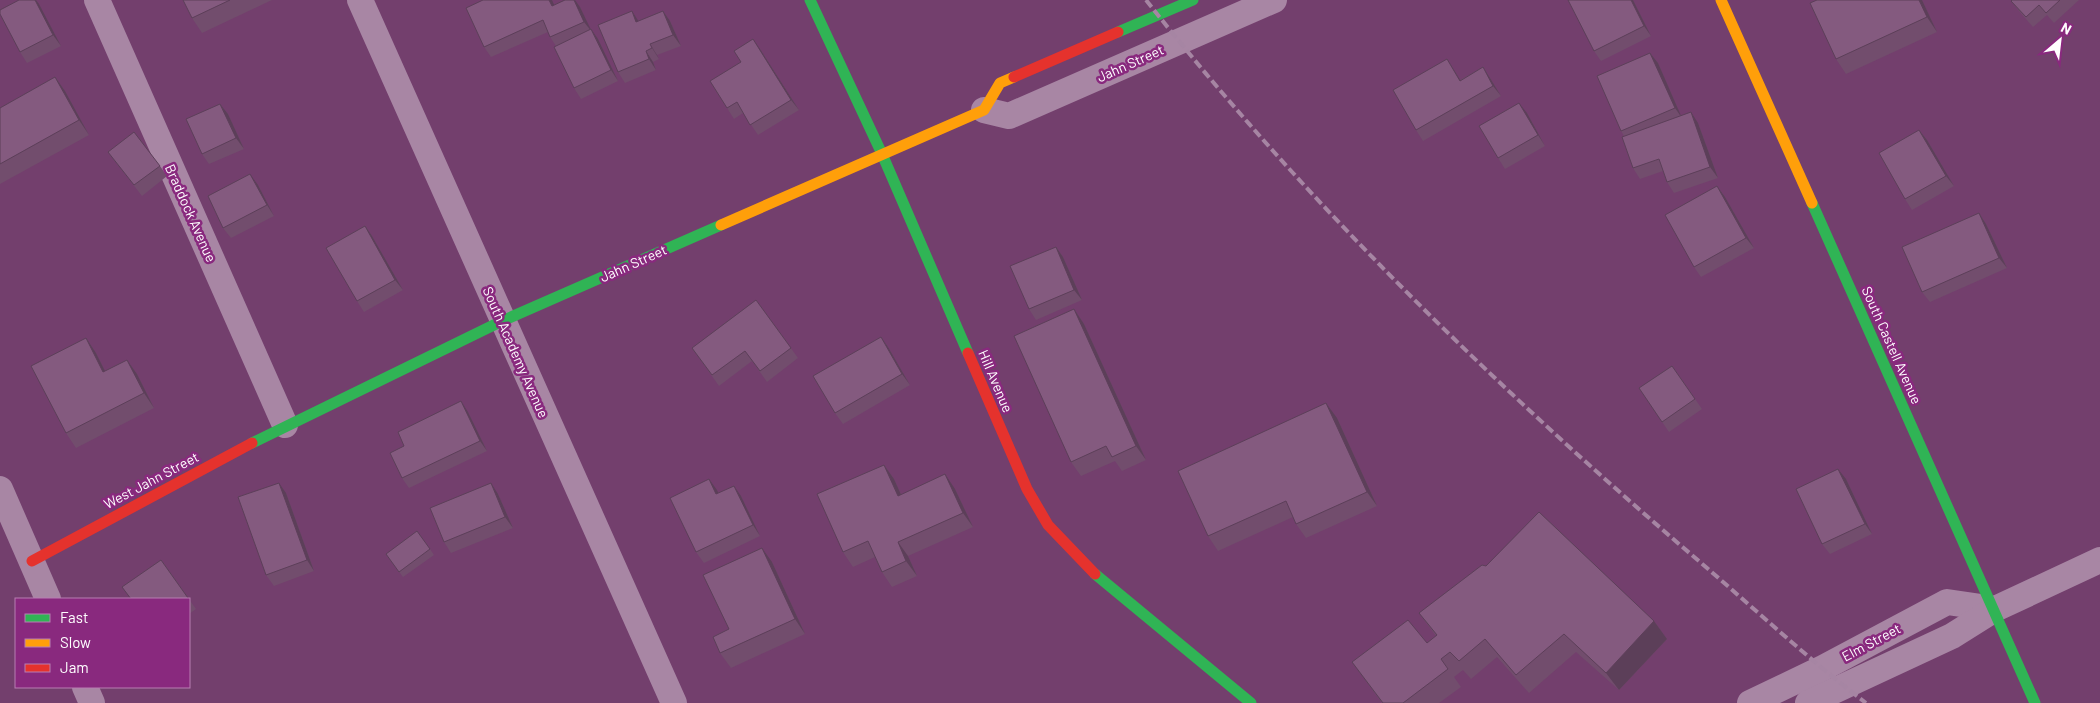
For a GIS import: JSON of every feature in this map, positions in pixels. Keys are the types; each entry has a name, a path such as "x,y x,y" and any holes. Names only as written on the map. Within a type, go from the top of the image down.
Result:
{"street":[{"name":"Braddock Avenue","path":"98,0 285,425"},
{"name":"South Academy Avenue","path":"360,0 674,703"},
{"name":"Hill Avenue","path":"810,0 882,154 1026,490 1048,525 1107,585 1251,703"},
{"path":"984,110 1000,83 1193,0"},
{"name":"Jahn Street","path":"285,425 502,321 984,110 1009,116 1274,0"},
{"name":"South Castell Avenue","path":"1721,0 1995,609 2035,703"},
{"name":"West Jahn Street","path":"32,561 285,425"},
{"path":"0,489 48,598"},
{"name":"Elm Street","path":"1808,703 1952,636 1995,609 2100,560"},
{"name":"Elm Street","path":"1750,703 1823,668 1946,602 1995,609"},
{"path":"85,688 92,703"}],"building":[{"path":"19,0 35,0 53,35 20,52 0,14 0,10"},
{"path":"183,0 230,0 192,18"},
{"path":"483,0 549,0 552,6 565,0 574,0 584,22 550,37 543,20 484,47 466,8"},
{"path":"1568,0 1631,0 1644,26 1594,51"},
{"path":"1817,0 1919,0 1927,17 1836,59 1810,3"},
{"path":"2012,0 2060,0 2046,13 2039,5 2026,17"},
{"path":"632,11 636,22 663,11 673,35 650,44 652,48 646,51 649,59 618,72 598,25"},
{"path":"591,29 611,70 574,88 554,47"},
{"path":"753,39 791,100 750,125 737,102 727,108 710,81 741,62 734,51"},
{"path":"1650,53 1675,108 1621,131 1597,76"},
{"path":"1447,59 1460,81 1483,67 1493,86 1416,130 1393,90"},
{"path":"55,77 79,120 0,164 0,108"},
{"path":"1519,103 1538,135 1498,158 1479,126"},
{"path":"220,104 236,138 202,154 186,119"},
{"path":"1691,112 1710,167 1667,182 1659,159 1633,168 1622,137"},
{"path":"1919,130 1946,176 1905,199 1879,153"},
{"path":"134,132 160,166 134,185 108,152"},
{"path":"250,174 267,205 223,228 208,196"},
{"path":"1717,186 1746,238 1694,267 1665,215"},
{"path":"1979,213 1999,258 1922,292 1902,247"},
{"path":"365,226 395,280 357,301 326,248"},
{"path":"1056,247 1074,290 1029,309 1010,266"},
{"path":"756,300 791,348 760,371 745,351 712,375 692,348"},
{"path":"1074,309 1136,446 1112,457 1106,446 1071,462 1014,336"},
{"path":"881,337 902,374 835,413 813,376"},
{"path":"86,338 103,372 127,360 144,393 66,433 31,366"},
{"path":"1672,366 1695,399 1662,422 1639,388"},
{"path":"461,401 480,441 402,478 390,453 404,446 398,432"},
{"path":"1326,403 1367,492 1296,524 1286,501 1208,536 1178,471"},
{"path":"884,465 898,496 945,474 963,513 898,542 906,561 882,572 868,541 843,552 817,494"},
{"path":"1838,469 1865,524 1822,544 1796,489"},
{"path":"709,479 716,494 734,486 753,525 696,552 670,498"},
{"path":"279,483 307,560 266,575 238,497"},
{"path":"491,483 505,517 444,542 430,508"},
{"path":"1539,512 1654,621 1606,673 1564,634 1516,675 1485,639 1459,661 1450,652 1441,659 1448,669 1403,703 1383,703 1352,662 1408,620 1427,643 1437,635 1419,613 1482,565 1486,566"},
{"path":"417,531 430,549 399,572 386,554"},
{"path":"762,548 795,619 720,653 713,637 729,629 703,575"},
{"path":"161,560 188,598 130,598 122,587"}],"railway":[{"path":"1146,0 1208,77 1273,151 1340,224 1480,364 1625,497 1802,651 1866,703"}],"traffic: fast":[{"path":"810,0 882,154 968,353"},
{"path":"1118,32 1193,0"},
{"path":"1812,203 2035,703"},
{"path":"252,443 502,321 721,225"},
{"path":"1095,574 1251,703"}],"traffic: slow":[{"path":"1721,0 1812,203"},
{"path":"721,225 984,110 1000,83 1014,77"}],"traffic: jam":[{"path":"1014,77 1118,32"},
{"path":"968,353 1027,489 1048,525 1095,574"},
{"path":"32,561 252,443"}]}
